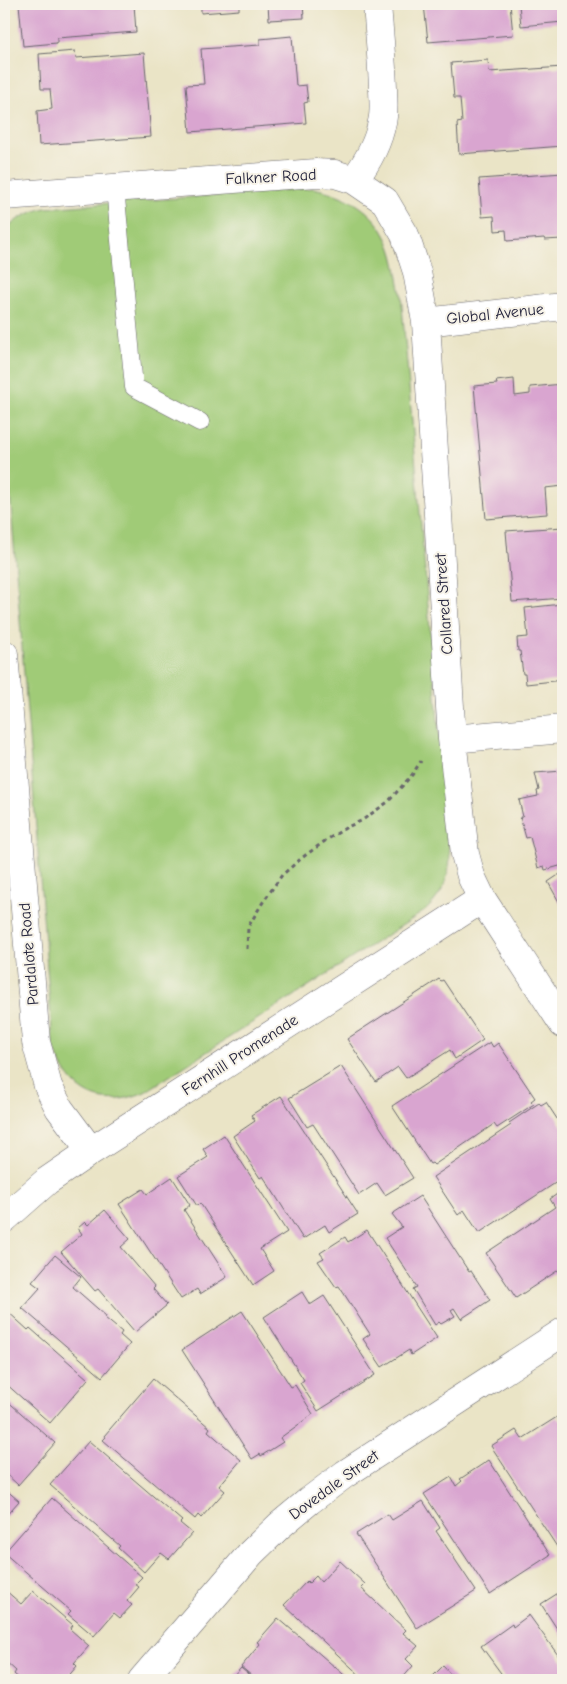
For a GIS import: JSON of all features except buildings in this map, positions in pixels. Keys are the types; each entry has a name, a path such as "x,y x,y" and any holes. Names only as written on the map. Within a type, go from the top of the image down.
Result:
{"street":[{"path":"354,180 368,162 377,142 382,123 382,70 377,4"},
{"name":"Falkner Road","path":"4,196 316,173 335,174 354,180"},
{"name":"Collared Street","path":"354,180 385,201 405,235 417,272 426,322 452,739 465,854 470,876 482,900 563,1024"},
{"name":"Global Avenue","path":"426,322 563,306"},
{"name":"Pardalote Road","path":"4,654 9,775 36,1042 48,1086 59,1108 91,1151"},
{"path":"452,739 563,729"},
{"name":"Fernhill Promenade","path":"4,1219 46,1182 91,1151 482,900"},
{"name":"Dovedale Street","path":"142,1680 251,1554 279,1526 309,1501 345,1474 563,1332"}],"lane":[{"path":"115,188 134,387 200,422"}],"path":[{"path":"247,949 248,927 282,875 325,841 361,821 388,802 412,775 422,758"}],"green space":[{"path":"313,188 345,198 364,209 379,225 385,235 397,271 401,294 450,859 447,875 440,893 426,910 145,1092 128,1098 113,1100 99,1098 87,1093 67,1075 53,1045 4,416 4,233 22,217 45,208"}]}
